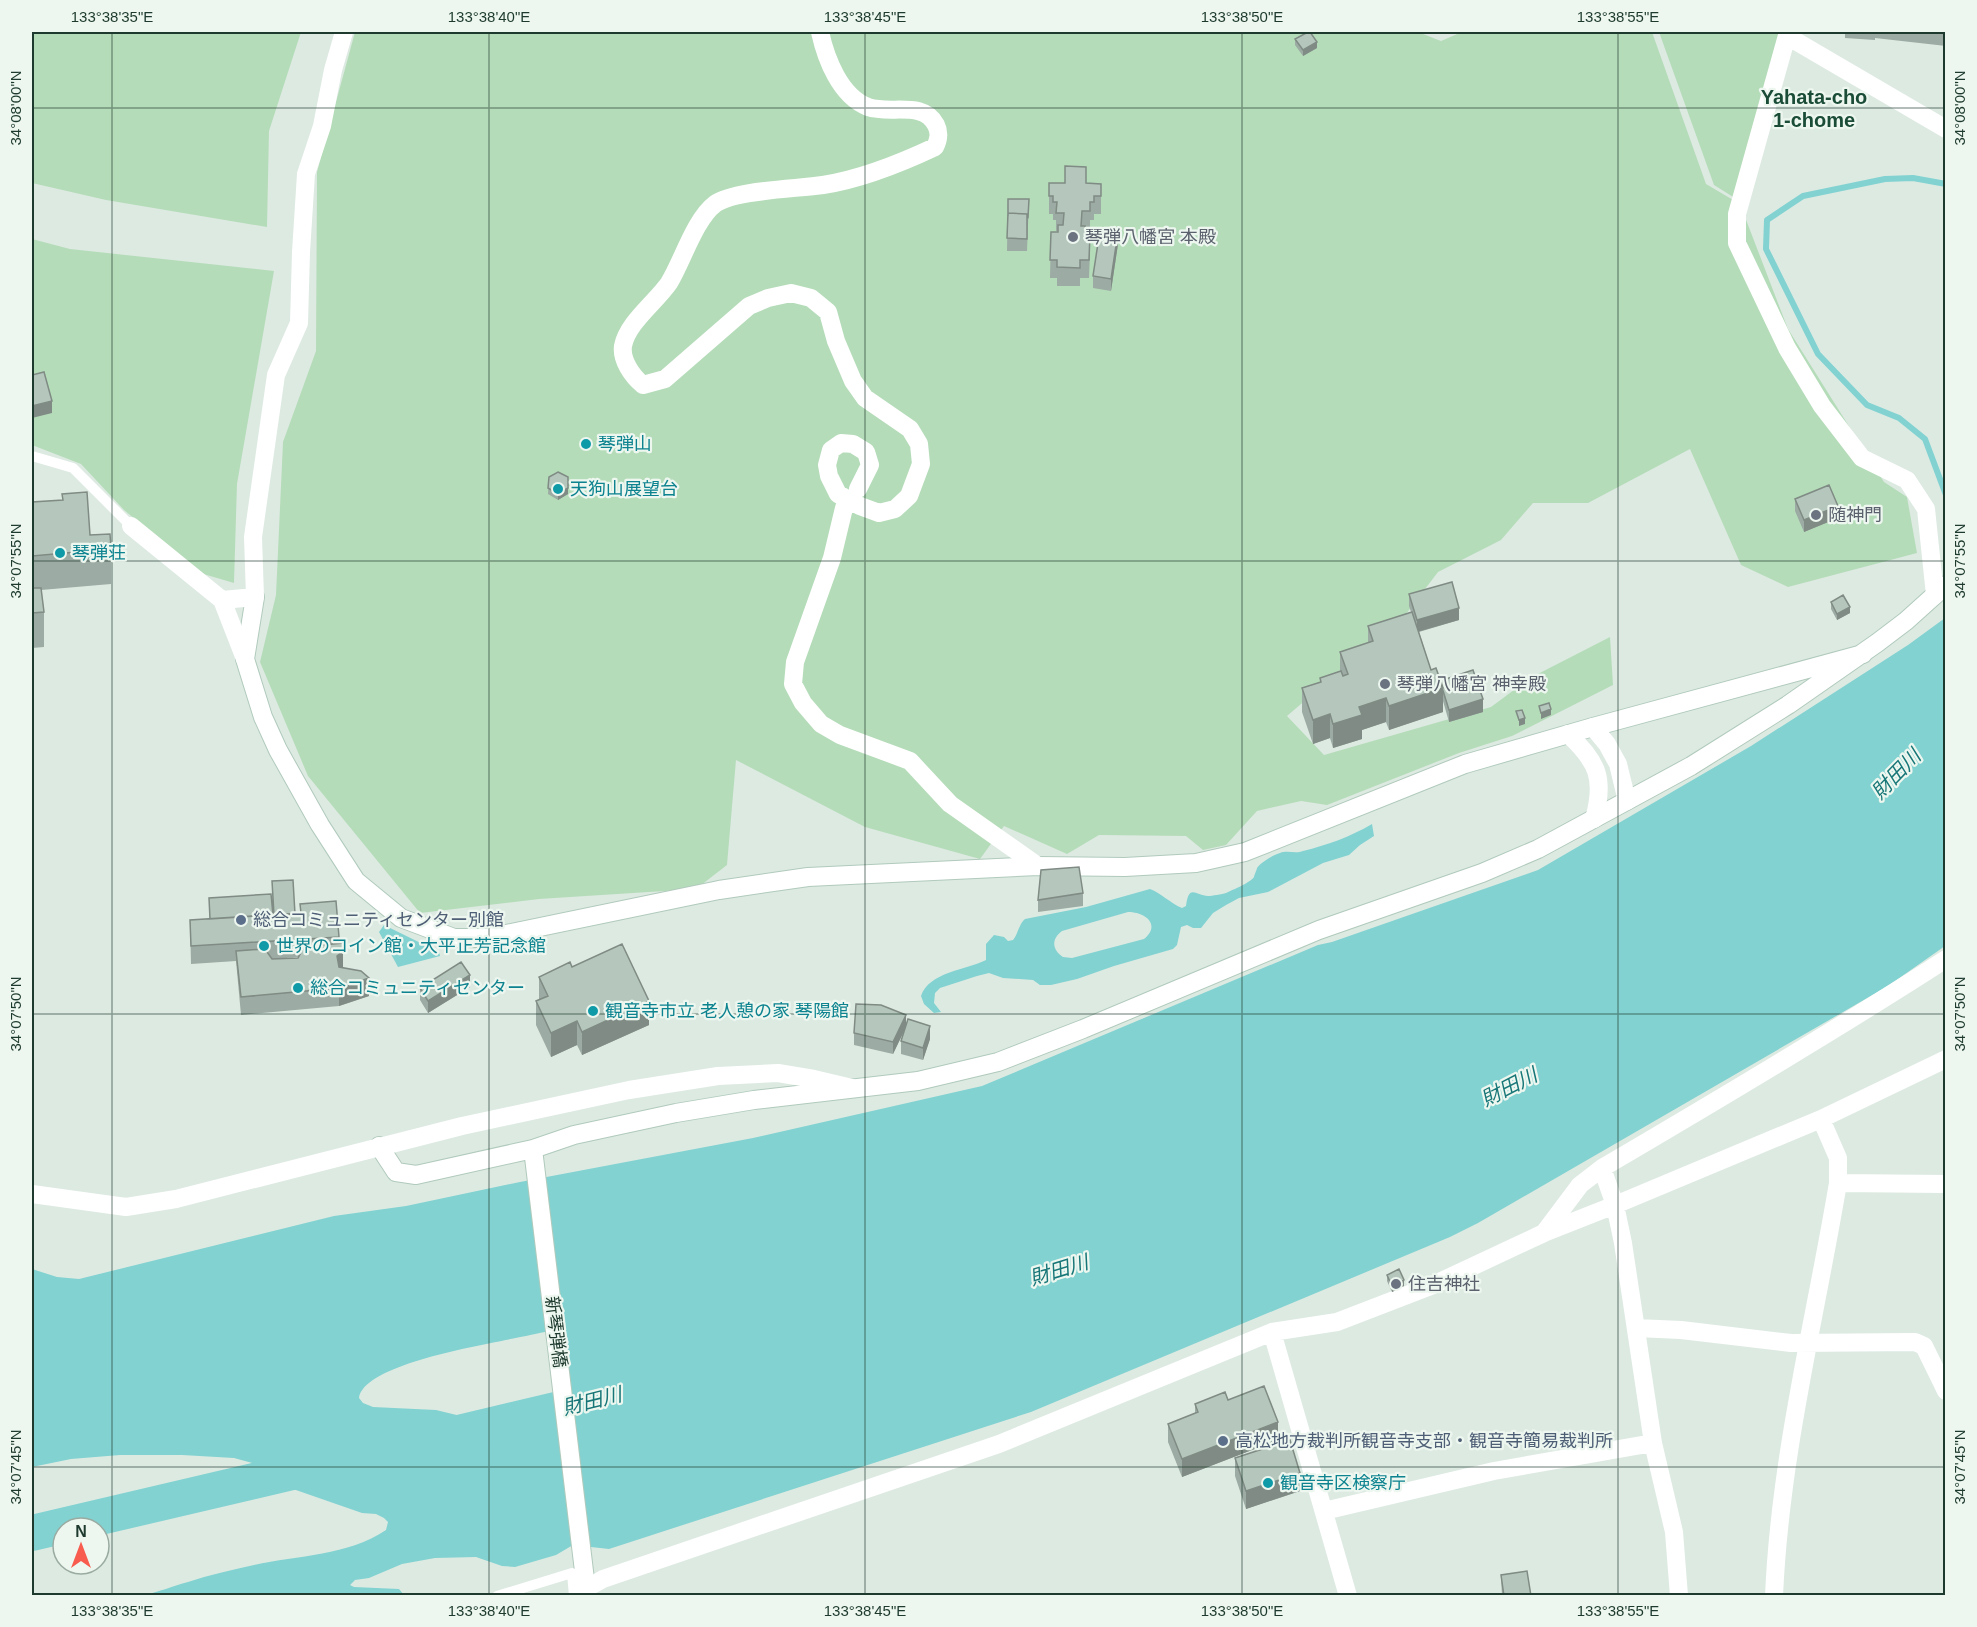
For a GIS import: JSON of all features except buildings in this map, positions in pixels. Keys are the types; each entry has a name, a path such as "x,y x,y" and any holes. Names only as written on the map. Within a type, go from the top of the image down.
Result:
{"street":[{"path":"245,659 255,597 254,537 276,375 299,323 306,174 322,126 333,70 344,32"},
{"path":"820,32 825,53 845,89 869,107 914,110 931,116 938,130 939,140 935,147 889,168 824,185 752,193 725,199 715,204 701,222 670,281 628,332 623,346 623,358 634,378 643,385 665,379 749,306 768,298 791,293 811,298 828,312 836,341 853,381 865,398 910,429 919,444 921,465 909,496 895,509 879,513 838,494 829,476 827,465 831,450 841,443 853,444 866,452 870,465 858,489"},
{"path":"380,1146 396,1172 416,1175 533,1149 574,1135 676,1113 754,1100 918,1081 998,1062 1083,1029 1318,930 1491,869 1538,849 1691,766 1788,705 1863,654 1906,621 1940,590 1926,509 1907,480 1862,458 1822,406 1787,348 1737,243 1737,214 1787,34 1946,129"},
{"path":"844,508 832,558 795,662 793,684 803,703 820,724 840,735 910,761 950,804 1038,866"},
{"path":"131,526 222,600 245,659 263,717 278,750 320,825 356,881 401,918 454,938 487,938 719,890 808,876 1038,866 1125,867 1196,862 1245,852 1465,764 1863,654"},
{"path":"222,600 255,597"},
{"path":"1593,727 1607,744 1618,764 1627,801"},
{"path":"1568,734 1582,747 1594,765 1599,780 1600,799 1594,819"},
{"path":"1544,1233 1580,1185 1602,1168 1770,1069 1946,959"},
{"path":"583,1593 603,1579 999,1444 1272,1332 1337,1322 1433,1285 1544,1233 1821,1119 1946,1059"},
{"path":"32,1193 126,1207 176,1199 462,1126 629,1090 718,1076 778,1073 858,1089"},
{"path":"1774,1596 1779,1514 1838,1183 1838,1158 1821,1119"},
{"name":"新琴弾橋","path":"533,1149 585,1567 583,1593"},
{"path":"1602,1168 1615,1205 1623,1243 1653,1443 1674,1532 1679,1596"},
{"path":"1838,1183 1946,1184"},
{"path":"1636,1328 1681,1330 1791,1343 1916,1342 1924,1346 1946,1391"},
{"path":"1272,1332 1348,1596"},
{"path":"1324,1511 1494,1471 1653,1443"}],"lane":[{"path":"32,456 73,468 131,526"},
{"path":"497,1596 572,1573 583,1593"}],"green space":[{"path":"32,32 301,32 269,131 267,227 106,200 32,183"},
{"path":"355,32 1418,32 1441,41 1462,32 1652,32 1706,184 1740,204 1788,329 1884,482 1907,497 1917,553 1788,587 1741,565 1690,449 1588,503 1533,503 1501,540 1438,572 1406,614 1287,716 1324,755 1491,707 1530,678 1610,637 1613,685 1512,736 1459,753 1327,805 1301,801 1257,811 1226,845 1203,850 1186,836 1099,835 1067,854 1004,826 980,859 865,827 736,760 727,865 696,889 539,899 420,913 308,776 260,662 276,595 283,442 316,351 317,172"},
{"path":"1659,32 1782,32 1738,200 1714,185"},
{"path":"32,239 70,249 274,271 237,484 234,583 200,573 124,510 81,464 32,445"}],"water":[{"path":"1945,618 1945,946 1888,986 1450,1237 1031,1412 609,1549 573,1545 556,1555 515,1567 502,1566 476,1557 435,1558 402,1564 369,1578 355,1580 350,1585 399,1589 404,1595 144,1595 229,1571 356,1545 386,1530 388,1522 376,1514 362,1513 293,1489 282,1483 263,1466 234,1458 120,1455 71,1459 32,1467 32,1269 57,1277 79,1279 334,1216 406,1206 753,1138 982,1086 1318,945 1538,870 1751,746 1908,645","holes":["548,1331 559,1421 502,1426 436,1410 373,1407 363,1403 359,1398 367,1384 386,1372 412,1362 474,1346"]},
{"path":"1372,824 1374,836 1349,855 1323,863 1268,892 1239,898 1213,913 1201,928 1187,925 1181,927 1177,945 1173,949 1051,985 1040,985 1033,980 1003,978 989,973 940,988 935,993 934,1003 941,1012 934,1013 924,1004 921,996 932,982 949,973 986,960 986,944 994,935 1004,937 1008,941 1013,940 1025,919 1086,907 1150,889 1182,908 1186,906 1191,893 1208,896 1226,893 1245,884 1254,877 1261,864 1277,854 1300,852 1321,846 1347,837","holes":["1128,912 1145,917 1151,924 1149,934 1144,939 1072,958 1063,957 1055,948 1056,937 1062,931"]},
{"path":"384,925 439,952 440,956 398,967 379,932"}],"waterway":[{"path":"1946,184 1913,178 1885,179 1803,196 1767,220 1766,249 1818,354 1867,405 1899,418 1925,439 1946,495"},
{"name":"財田川","path":"446,1436 602,1399"},
{"name":"財田川","path":"32,1533 322,1465"}],"place":[{"name":"琴弾八幡宮 本殿","path":"1073,237"},
{"name":"琴弾山","path":"586,444"},
{"name":"天狗山展望台","path":"558,489"},
{"name":"随神門","path":"1816,515"},
{"name":"琴弾荘","path":"60,553"},
{"name":"琴弾八幡宮 神幸殿","path":"1385,684"},
{"name":"総合コミュニティセンター別館","path":"241,920"},
{"name":"世界のコイン館・大平正芳記念館","path":"264,946"},
{"name":"総合コミュニティセンター","path":"298,988"},
{"name":"観音寺市立 老人憩の家 琴陽館","path":"593,1011"},
{"name":"住吉神社","path":"1396,1284"},
{"name":"高松地方裁判所観音寺支部・観音寺簡易裁判所","path":"1223,1441"},
{"name":"観音寺区検察庁","path":"1268,1483"}],"district":[{"name":"Yahata-cho 1-chome","path":"1814,108"}]}
